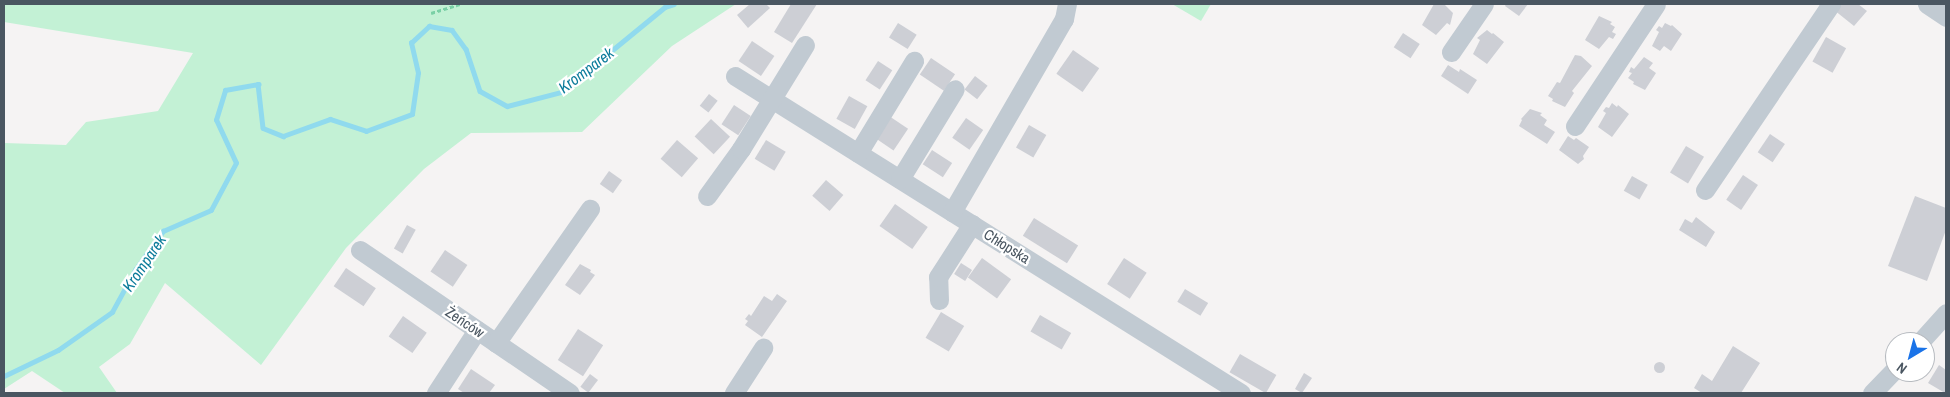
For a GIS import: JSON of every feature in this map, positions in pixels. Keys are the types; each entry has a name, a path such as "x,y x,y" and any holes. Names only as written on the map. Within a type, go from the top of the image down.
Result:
{"street":[{"path":"952,212 1064,19 1067,4"},
{"path":"1451,52 1484,4"},
{"path":"1575,126 1656,4"},
{"path":"1705,190 1831,4"},
{"path":"1927,4 1946,17"},
{"path":"707,196 741,149 805,45"},
{"path":"858,153 914,61"},
{"name":"Chłopska","path":"736,76 1241,393"},
{"path":"900,179 955,89"},
{"path":"496,343 590,209"},
{"path":"939,300 938,278 972,224"},
{"name":"Żeńców","path":"360,250 569,393"},
{"path":"1929,332 1946,314"},
{"path":"436,393 477,330"},
{"path":"734,393 763,348"},
{"path":"1872,393 1885,379"}],"path":[{"path":"431,12 462,4"}],"green space":[{"path":"4,4 736,4 672,46 582,132 471,133 424,169 346,248 261,365 165,283 130,344 99,367 117,393 65,393 32,371 4,389 4,143 66,145 86,122 158,111 193,53 4,22"},
{"path":"1172,4 1211,4 1201,21"}],"building":[{"path":"750,4 766,4 770,8 748,28 737,15"},
{"path":"791,4 817,4 792,43 774,32"},
{"path":"1434,4 1444,4 1453,13 1450,25 1447,23 1436,35 1422,25"},
{"path":"1506,4 1528,4 1519,16 1505,6"},
{"path":"1838,4 1858,4 1867,11 1854,26 1834,10"},
{"path":"1599,16 1612,22 1610,24 1615,27 1612,32 1616,34 1613,39 1609,37 1599,49 1585,40"},
{"path":"898,23 917,35 908,49 889,37"},
{"path":"1665,23 1672,25 1682,34 1671,51 1664,46 1660,51 1652,46 1659,32 1656,30 1659,26 1662,28"},
{"path":"1487,30 1504,42 1487,64 1473,54 1480,40 1477,38"},
{"path":"1403,33 1420,44 1411,58 1394,47"},
{"path":"1826,37 1846,48 1833,73 1812,61"},
{"path":"752,41 774,56 761,76 739,61"},
{"path":"1073,50 1099,68 1083,92 1056,74"},
{"path":"1575,55 1581,56 1592,66 1572,91 1574,93 1565,107 1552,101 1553,99 1548,96 1557,82 1560,83"},
{"path":"1644,57 1653,63 1649,68 1656,73 1645,90 1633,84 1634,82 1628,78 1632,73 1629,72 1631,67 1634,69"},
{"path":"931,58 955,74 944,91 920,75"},
{"path":"878,61 892,70 880,90 865,80"},
{"path":"1448,65 1459,72 1460,69 1477,80 1468,94 1441,76"},
{"path":"975,76 988,86 977,99 965,89"},
{"path":"709,94 718,101 708,113 700,106"},
{"path":"849,96 867,106 855,129 836,119"},
{"path":"1612,103 1617,107 1618,105 1629,114 1612,137 1598,127 1606,113 1603,111 1606,107 1609,108"},
{"path":"734,105 751,116 738,135 721,124"},
{"path":"1530,109 1542,113 1540,115 1547,120 1544,125 1555,132 1547,144 1519,126 1521,119"},
{"path":"889,116 908,129 894,150 874,138"},
{"path":"966,118 983,130 969,150 952,138"},
{"path":"711,119 730,137 714,154 695,137"},
{"path":"1029,125 1046,135 1033,158 1016,148"},
{"path":"1770,134 1785,144 1773,162 1758,152"},
{"path":"1568,136 1574,140 1576,138 1589,147 1583,156 1584,159 1578,164 1559,150"},
{"path":"677,140 698,158 682,177 661,159"},
{"path":"766,140 786,152 774,171 755,159"},
{"path":"1686,146 1704,157 1688,183 1670,173"},
{"path":"932,150 952,163 943,177 923,164"},
{"path":"609,171 622,180 613,193 600,184"},
{"path":"1743,175 1758,185 1741,210 1726,200"},
{"path":"1632,176 1648,185 1640,200 1624,191"},
{"path":"826,180 843,195 830,211 812,196"},
{"path":"1915,196 1946,208 1946,230 1927,281 1888,266"},
{"path":"895,204 928,227 912,249 880,226"},
{"path":"1696,217 1715,232 1706,247 1679,230 1685,219 1692,223"},
{"path":"1034,218 1078,246 1067,263 1023,236"},
{"path":"407,225 416,230 403,253 394,249"},
{"path":"445,250 467,265 453,287 430,272"},
{"path":"982,258 1011,279 997,299 968,277"},
{"path":"1124,258 1147,273 1130,299 1107,284"},
{"path":"961,263 972,270 965,281 954,274"},
{"path":"580,264 591,270 590,272 595,275 580,295 565,285"},
{"path":"346,268 376,288 364,306 334,286"},
{"path":"1185,289 1208,303 1200,316 1177,302"},
{"path":"777,294 787,301 762,337 745,325 748,321 745,319 749,314 751,316 764,296 772,301"},
{"path":"941,312 964,326 949,352 926,338"},
{"path":"1040,315 1071,333 1062,349 1030,331"},
{"path":"403,316 427,333 412,353 389,336"},
{"path":"578,329 603,345 583,376 558,360"},
{"path":"1733,346 1760,363 1741,393 1702,393 1694,388 1702,374 1712,381"},
{"path":"1240,354 1276,375 1266,393 1230,372"},
{"path":"1659,361 1665,367 1659,373 1653,367"},
{"path":"1939,365 1946,370 1945,393 1928,383 1935,382 1935,372"},
{"path":"471,369 495,385 489,393 464,393 458,389"},
{"path":"1304,373 1312,378 1302,393 1295,389"},
{"path":"590,374 598,380 588,393 580,387"}],"waterway":[{"name":"Kromparek","path":"4,376 58,350 112,312 135,270 163,231 211,210 236,163 216,120 225,90 258,84 263,128 283,136 330,119 366,131 412,114 418,73 411,43 429,26 452,30 466,49 480,91 507,106 561,92 665,7 674,4"}]}
